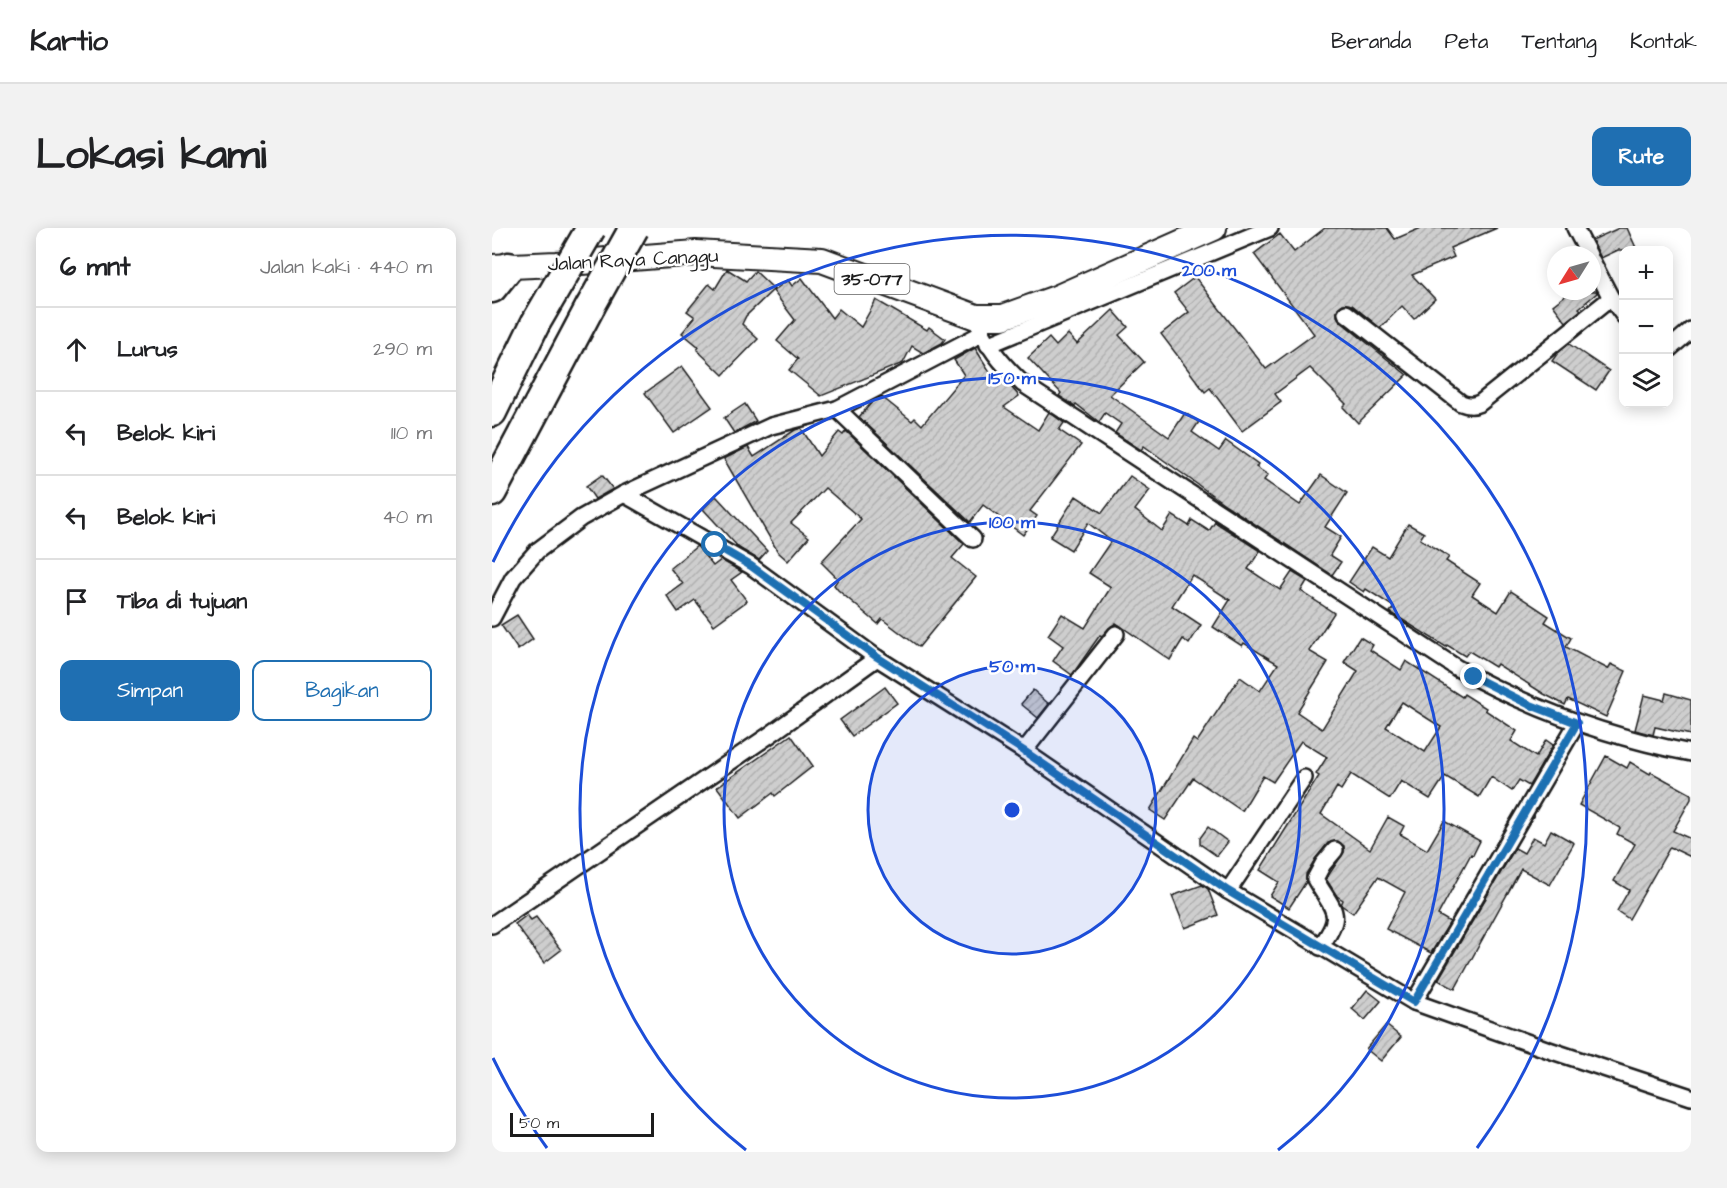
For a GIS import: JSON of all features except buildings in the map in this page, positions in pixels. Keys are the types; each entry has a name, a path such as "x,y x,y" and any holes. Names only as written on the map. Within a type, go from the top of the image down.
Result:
{"highway":[{"path":"492,411 535,324 591,228"},
{"path":"492,492 634,228"}],"main road":[{"name":"Jalan Raya Canggu","path":"498,274 696,253 822,260 982,332 1003,317 1056,298 1214,228"}],"street":[{"path":"492,618 513,578 537,551 581,518 624,494 771,426 837,409 982,332 1270,228"},
{"path":"1575,228 1584,246"},
{"path":"1601,279 1619,310"},
{"path":"1346,313 1461,403 1468,406 1480,403 1611,298"},
{"path":"1673,346 1691,330"},
{"path":"982,332 1004,366 1023,384 1457,668 1519,700 1577,723 1647,744 1691,753"},
{"path":"837,409 973,539"},
{"path":"624,494 751,566 877,657 1024,751 1228,891 1414,1002 1691,1097"},
{"path":"1024,751 1116,634"},
{"path":"492,925 771,734 877,657"},
{"path":"1414,1002 1577,723"},
{"path":"1228,891 1304,778"},
{"path":"1320,947 1331,932 1336,917 1315,879 1323,864 1335,850"}],"route":[{"path":"715,545 751,566 877,657 1024,751 1228,891 1414,1002 1577,723 1528,704 1474,677"}]}
